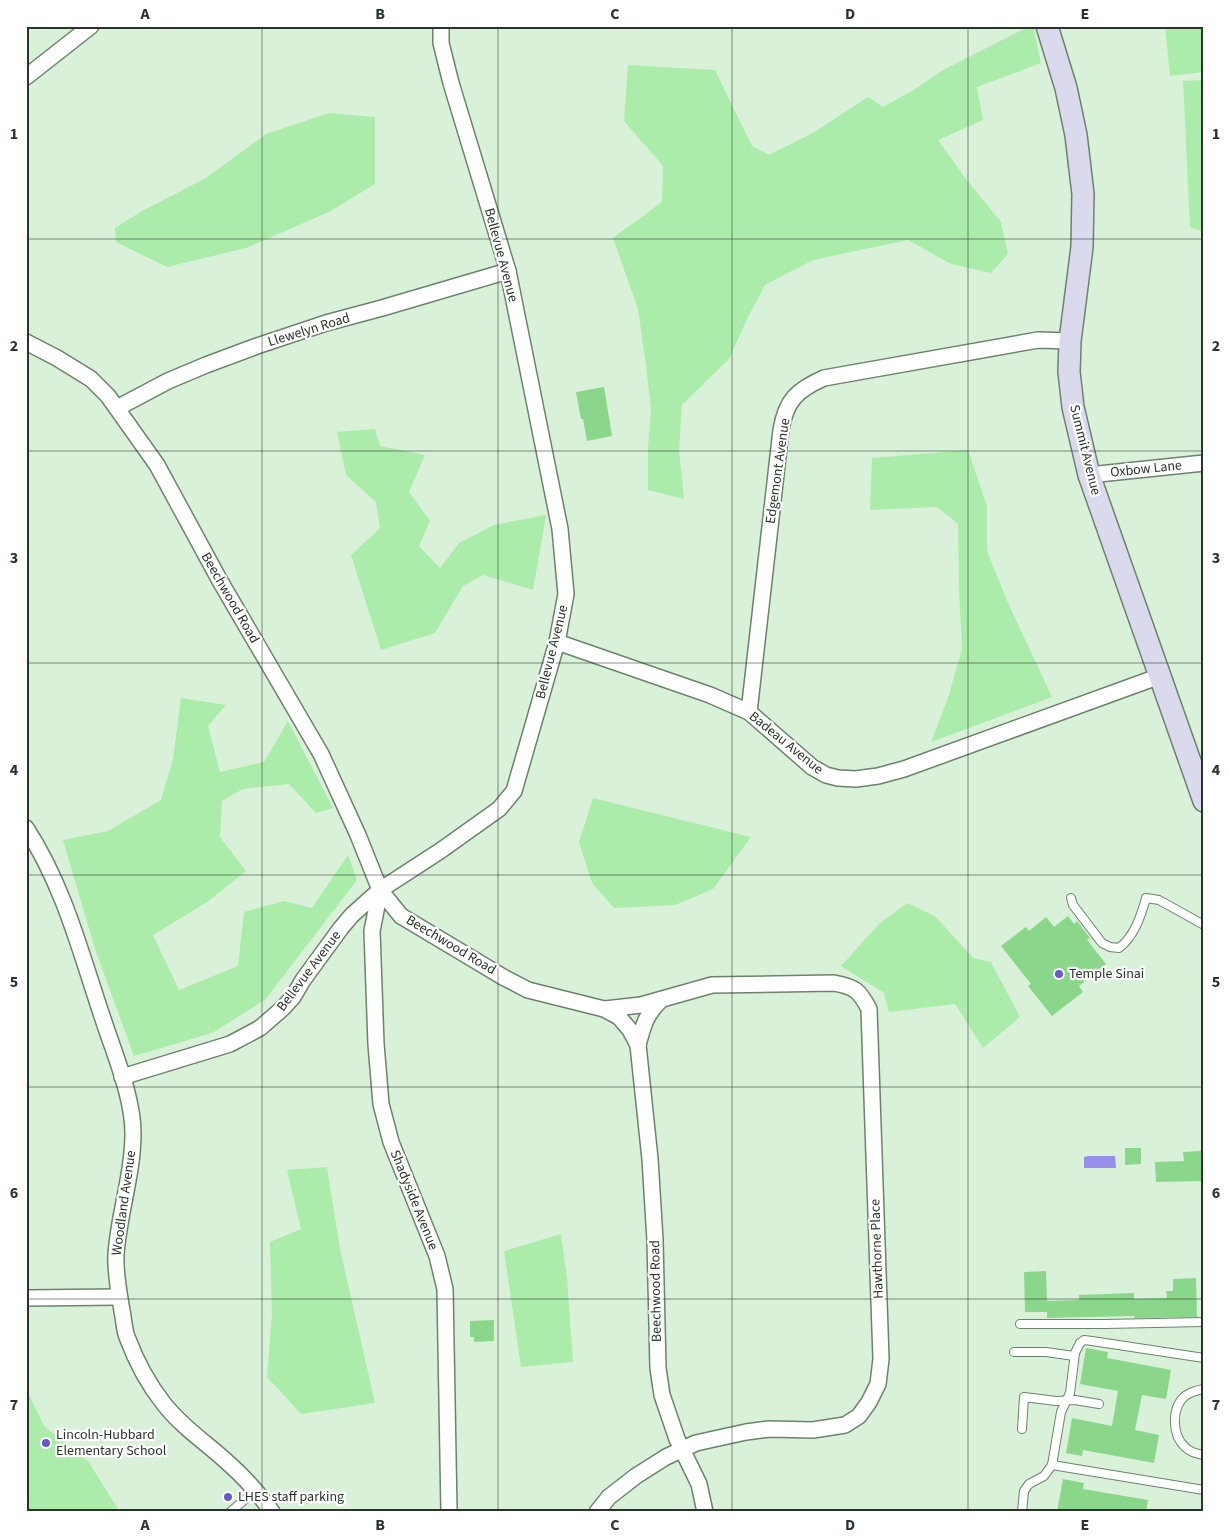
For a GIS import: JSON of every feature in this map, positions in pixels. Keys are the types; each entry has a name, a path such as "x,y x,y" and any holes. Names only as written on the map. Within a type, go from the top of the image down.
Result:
{"street":[{"path":"26,77 91,26"},
{"name":"Bellevue Avenue","path":"122,1077 230,1044 260,1028 293,997 303,980 352,915 380,890 440,851 499,809 514,791 557,642 566,594 560,529 508,271 451,83 441,43 441,26"},
{"name":"Summit Avenue","path":"1047,26 1066,88 1074,126 1083,194 1082,247 1070,341 1069,372 1073,407 1089,474 1204,801"},
{"name":"Llewelyn Road","path":"117,408 168,381 257,346 326,323 508,271"},
{"name":"Edgemont Avenue","path":"749,712 781,430 783,418 797,393 824,378 1038,340 1070,341"},
{"name":"Beechwood Road","path":"26,342 91,379 108,396 157,465 220,581 321,754 358,835 380,890 401,916 528,990 604,1010 619,1017 630,1030 638,1045 650,1159 658,1368 662,1395 682,1450 699,1484 705,1504 705,1512"},
{"name":"Oxbow Lane","path":"1089,474 1204,463"},
{"name":"Badeau Avenue","path":"557,642 710,695 749,712 812,767 826,775 838,778 856,779 878,776 904,769 1160,676"},
{"name":"Woodland Avenue","path":"26,828 54,876 65,905 122,1077 130,1108 133,1131 132,1159 116,1255 119,1296 127,1336 140,1369 165,1405 194,1434 226,1461 272,1512"},
{"name":"Shadyside Avenue","path":"380,890 372,931 376,1044 381,1104 391,1142 437,1256 445,1289 449,1512"},
{"name":"Hawthorne Place","path":"597,1512 609,1497 636,1476 666,1457 696,1443 746,1432 813,1430 845,1425 859,1416 869,1402 878,1384 881,1359 869,1009 862,996 850,986 834,983 712,985 641,1005 604,1010"},
{"path":"638,1045 646,1018 652,1008 661,1000"},
{"path":"26,1298 119,1296"}],"lane":[{"path":"1071,898 1073,905 1102,943 1110,947 1119,948 1128,942 1143,910 1146,898 1159,900 1204,925"},
{"path":"1020,1324 1204,1322"},
{"path":"1022,1512 1024,1491 1029,1484 1044,1476 1052,1464 1061,1412 1070,1393 1074,1356 1080,1342 1084,1340 1204,1358"},
{"path":"1014,1352 1046,1352 1074,1356"},
{"path":"1204,1389 1194,1391 1185,1396 1179,1404 1175,1417 1175,1429 1179,1439 1186,1448 1204,1455"},
{"path":"1022,1429 1024,1397 1056,1401 1075,1400 1099,1404"},
{"path":"1052,1464 1204,1490"},
{"path":"231,1511 255,1491"}],"green space":[{"path":"1033,26 1041,63 977,87 983,120 938,140 966,179 1001,222 1008,254 991,273 951,264 908,240 813,260 765,285 729,359 682,405 679,450 684,499 648,490 648,447 651,409 646,366 638,309 613,238 662,202 663,166 624,121 628,65 715,70 752,146 769,155 813,133 868,97 883,107 912,91 943,70"},
{"path":"1165,26 1204,26 1204,72 1170,76"},
{"path":"1204,80 1204,232 1190,227 1183,81"},
{"path":"329,113 375,117 375,184 329,212 246,248 167,267 116,242 115,228 142,211 206,178 266,134"},
{"path":"375,429 380,446 425,455 409,492 430,521 419,546 440,568 459,543 494,525 546,515 533,590 483,575 463,586 435,633 381,650 351,555 380,528 376,502 346,475 337,432"},
{"path":"968,450 987,506 987,551 1009,605 1052,697 931,742 948,698 962,649 958,524 937,507 870,510 872,458"},
{"path":"181,698 226,705 208,726 220,772 264,762 288,721 333,808 316,813 289,784 243,789 222,801 220,837 246,871 207,902 153,935 179,990 238,966 244,912 284,901 312,908 348,855 357,880 265,1000 212,1033 134,1056 95,949 63,840 108,831 161,800 173,759"},
{"path":"593,798 751,837 713,889 675,905 614,908 592,883 579,842"},
{"path":"907,903 935,916 973,958 991,962 1020,1017 983,1048 955,1004 889,1012 884,993 841,966 880,923"},
{"path":"327,1167 340,1249 375,1403 301,1414 267,1377 272,1314 270,1242 301,1229 287,1170"},
{"path":"561,1234 567,1278 573,1362 521,1367 504,1251"},
{"name":"Lincoln-Hubbard Elementary School","path":"26,1388 44,1426 88,1461 120,1512 26,1512"}],"shaded area":[{"path":"1115,1156 1116,1168 1084,1168 1084,1157"}],"building":[{"path":"604,387 612,436 587,441 576,392"},
{"name":"Temple Sinai","path":"1068,916 1074,924 1077,921 1090,938 1087,940 1106,964 1079,986 1083,992 1052,1016 1028,986 1031,984 1001,946 1026,927 1029,931 1046,917 1054,927"},
{"path":"1125,1148 1141,1148 1141,1164 1125,1165"},
{"path":"1201,1151 1202,1181 1156,1182 1155,1162 1184,1161 1183,1152"},
{"path":"1046,1271 1047,1301 1079,1300 1079,1295 1134,1293 1134,1299 1167,1298 1166,1291 1173,1291 1173,1279 1196,1278 1197,1317 1047,1318 1047,1312 1025,1312 1024,1272"},
{"path":"494,1320 494,1341 474,1342 474,1337 470,1337 470,1321"},
{"path":"1086,1348 1108,1352 1107,1358 1171,1370 1166,1399 1142,1395 1135,1430 1159,1435 1154,1463 1083,1450 1082,1456 1066,1453 1072,1418 1112,1426 1118,1391 1080,1384"},
{"path":"1063,1479 1084,1483 1083,1489 1148,1500 1146,1512 1057,1512"}],"place":[{"name":"Temple Sinai","path":"1059,974"},
{"name":"Lincoln-Hubbard Elementary School","path":"46,1443"},
{"name":"LHES staff parking","path":"228,1497"}]}
